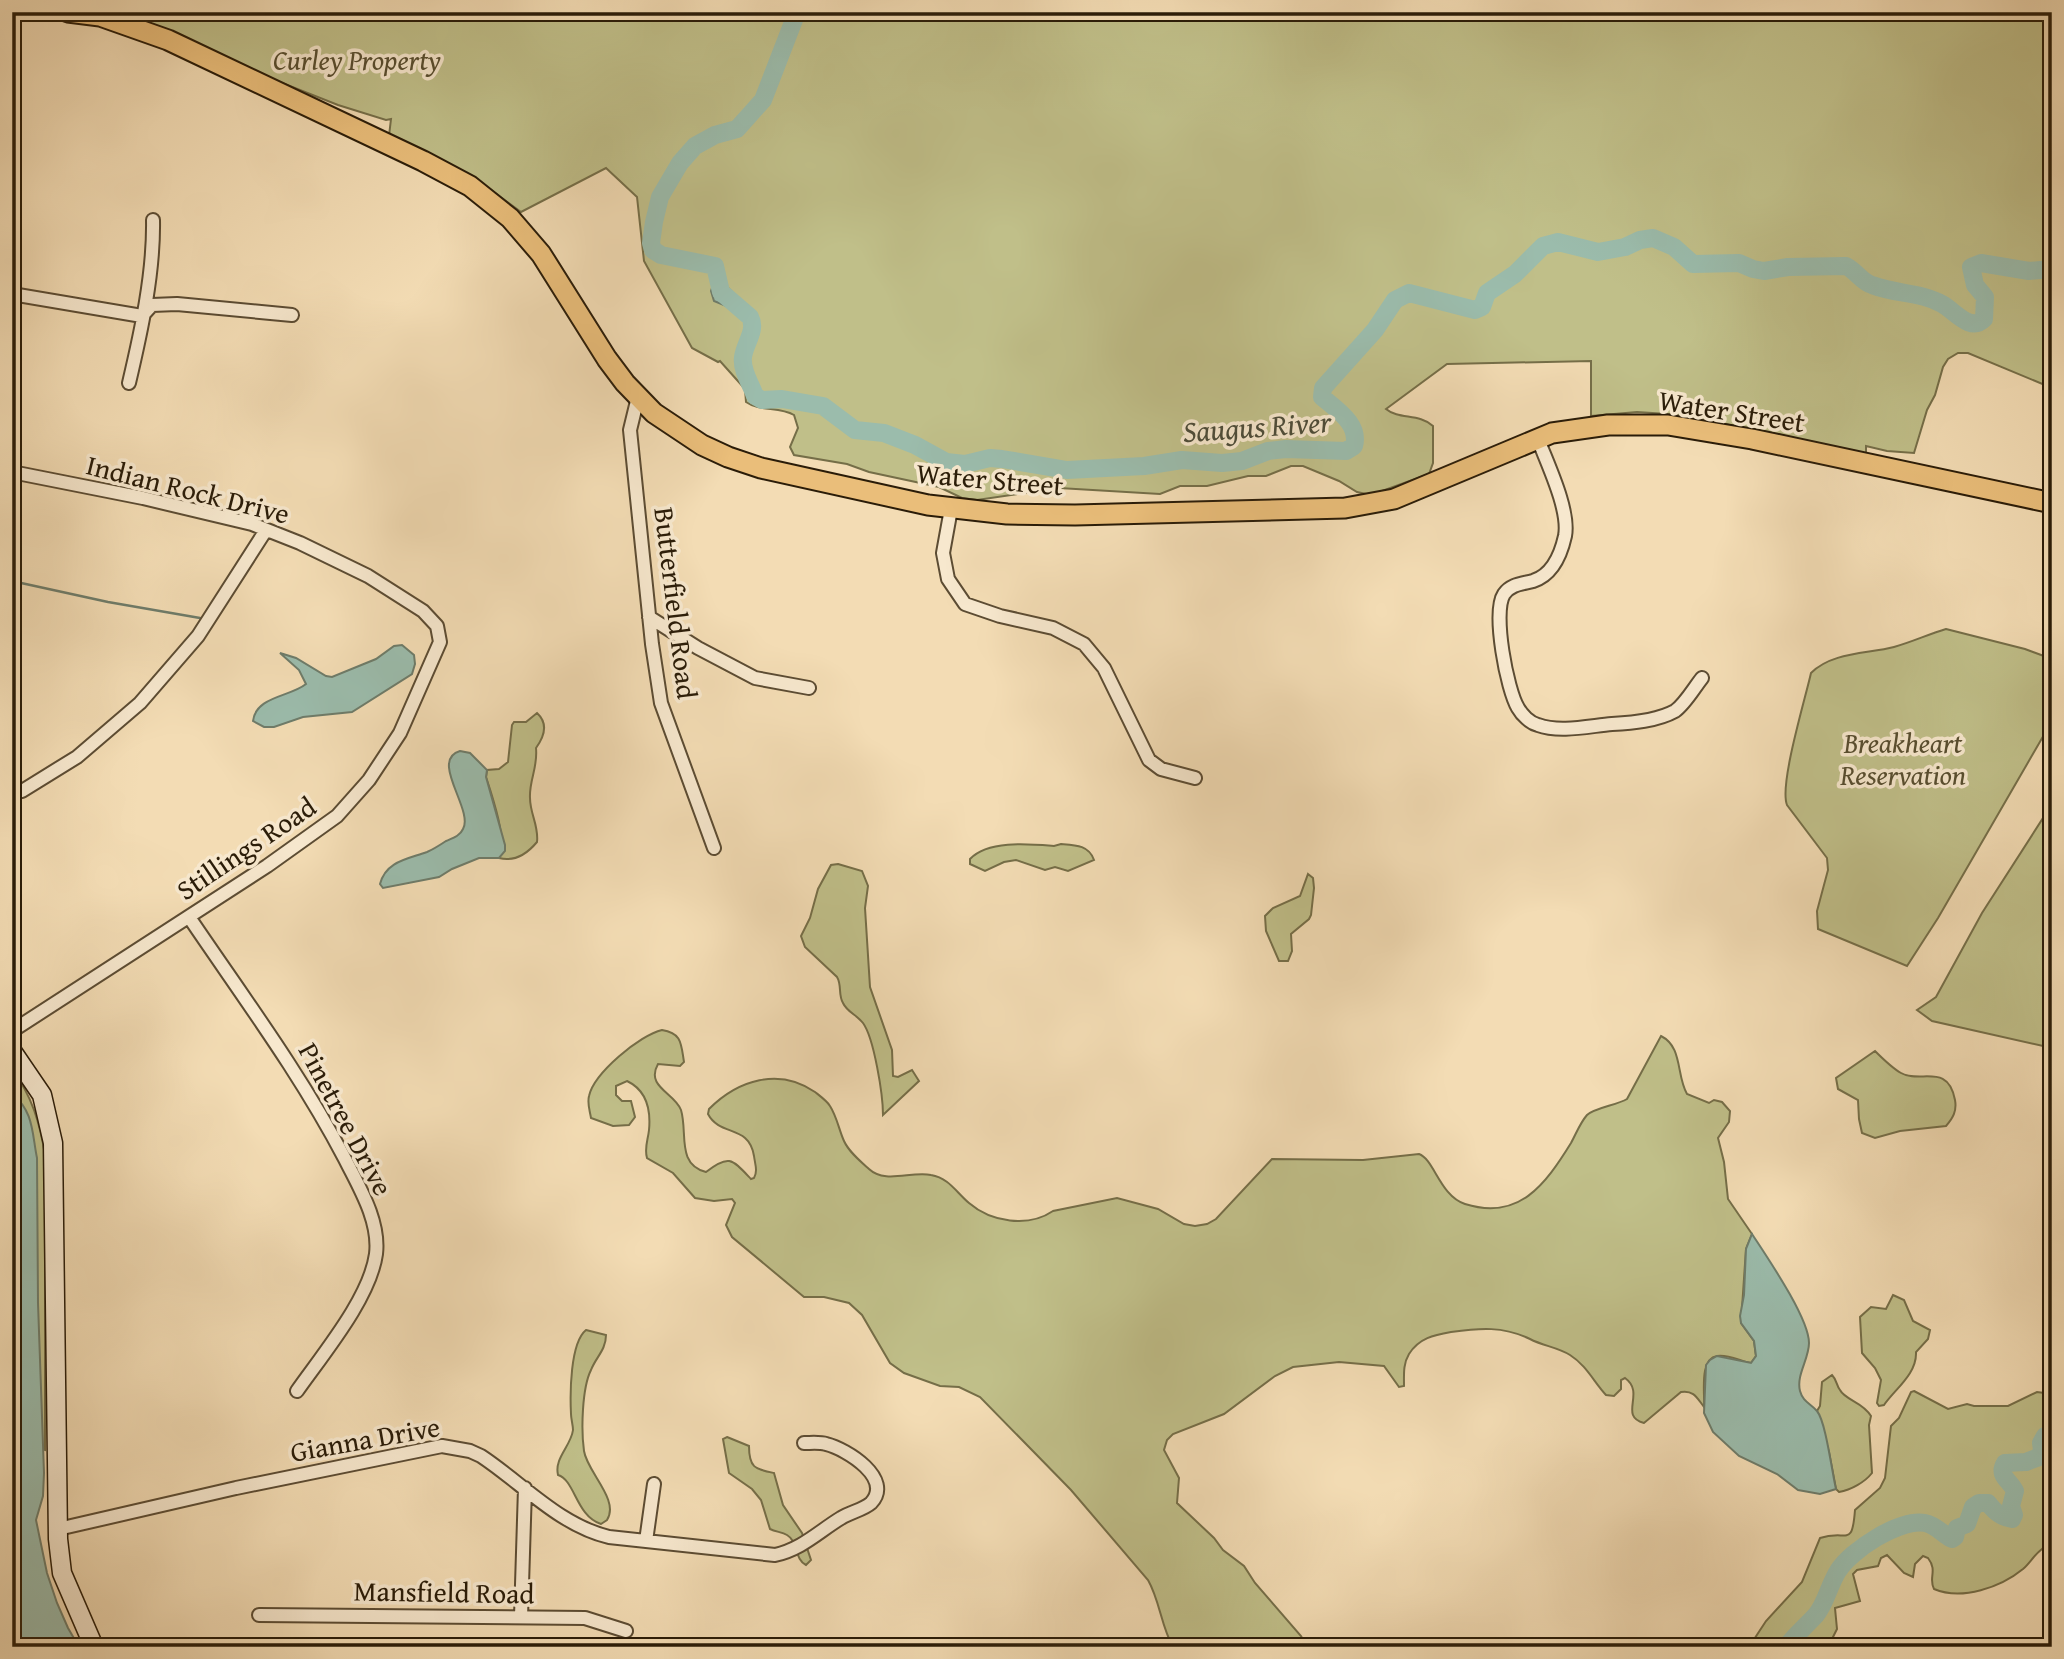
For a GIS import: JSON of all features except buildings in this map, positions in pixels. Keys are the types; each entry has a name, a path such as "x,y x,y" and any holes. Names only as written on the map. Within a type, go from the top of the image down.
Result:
{"main road":[{"name":"Water Street","path":"68,12 100,16 168,40 470,186 510,218 541,254 607,359 638,397 654,413 687,437 744,463 951,509 1007,514 1075,515 1345,508 1394,499 1552,433 1608,425 1668,425 1752,439 2052,503"},
{"path":"12,1051 42,1095 53,1143 58,1530 62,1573 94,1647"}],"street":[{"path":"129,383 154,252 153,220"},
{"path":"12,294 142,316"},
{"path":"142,316 152,305 177,304 292,316"},
{"name":"Butterfield Road","path":"638,397 630,430 649,617 661,703 714,848"},
{"path":"1538,439 1564,512 1566,534 1558,558 1546,575 1519,583 1507,590 1501,602 1499,625 1502,650 1517,707 1536,725 1556,729 1639,722 1675,710 1702,678"},
{"name":"Indian Rock Drive","path":"12,472 144,498 266,530 300,543 368,576 423,611 438,626 440,642"},
{"path":"951,509 943,553 948,579 965,604 1000,616 1053,628 1084,644 1104,668 1149,760 1161,769 1195,778"},
{"path":"12,792 22,791 78,757 139,703 198,636 266,530"},
{"path":"649,617 698,648 755,678 809,688"},
{"name":"Stillings Road","path":"12,1031 267,866 337,816 369,780 400,733 440,642"},
{"name":"Pinetree Drive","path":"189,917 289,1061 332,1133 362,1192 377,1237 372,1270 359,1300 297,1391"},
{"name":"Gianna Drive","path":"58,1530 236,1488 442,1446 481,1455 562,1517 592,1533 646,1542 775,1555 800,1547 841,1518 870,1504 878,1489 877,1481 869,1469 846,1453 826,1444 804,1443"},
{"path":"646,1542 654,1484"},
{"path":"521,1617 525,1488"},
{"name":"Mansfield Road","path":"259,1615 585,1618 626,1631"}],"green space":[{"name":"Curley Property","path":"120,12 2052,12 2052,388 1968,353 1958,353 1948,359 1943,367 1914,453 1866,446 1866,454 1683,415 1637,412 1591,416 1591,361 1447,364 1386,409 1422,419 1433,426 1433,463 1429,474 1371,495 1357,492 1339,481 1303,466 1291,466 1266,476 1248,476 1207,486 1180,486 1160,494 1059,488 977,500 962,498 939,487 869,472 847,464 794,455 790,447 798,428 794,415 746,402 745,389 720,361 692,348 644,261 637,197 606,168 521,212 475,178 389,136 391,119 386,120 338,105 227,61"},
{"name":"Breakheart Reservation","path":"1946,629 2025,649 2052,659 2052,721 1938,918 1907,966 1818,929 1817,911 1828,870 1827,858 1787,805 1785,795 1794,742 1811,673 1819,666 1839,657 1894,647"},
{"path":"537,713 544,726 543,735 536,748 530,804 537,842 520,856 499,858 502,841 486,777 487,770 499,769 508,762 514,722 526,722"},
{"name":"Breakheart Reservation","path":"2052,804 2052,1048 1932,1021 1917,1010 1936,997 1982,913"},
{"path":"1061,844 1085,849 1094,860 1068,871 1055,867 1045,870 1016,860 1004,862 985,871 970,864 970,859 978,853 998,846"},
{"path":"838,864 862,871 868,886 865,908 870,987 892,1050 893,1076 898,1077 912,1070 919,1081 883,1115 877,1067 867,1030 861,1020 843,1003 837,977 805,947 801,936 810,918 818,889 831,865"},
{"path":"1308,874 1313,878 1314,888 1311,915 1291,934 1292,951 1288,961 1279,961 1266,931 1265,916 1273,908 1300,896"},
{"path":"662,1030 677,1037 684,1062 680,1066 658,1064 655,1078 681,1110 685,1147 690,1162 706,1172 720,1163 730,1161 751,1179 754,1178 756,1167 751,1146 740,1135 713,1121 708,1114 709,1109 720,1099 746,1084 759,1080 787,1080 801,1084 827,1102 849,1149 869,1169 883,1176 923,1174 937,1177 948,1182 969,1203 988,1215 1010,1220 1032,1220 1053,1211 1117,1198 1158,1209 1184,1224 1195,1226 1216,1219 1272,1159 1363,1160 1419,1154 1429,1163 1443,1186 1456,1200 1484,1208 1501,1208 1515,1203 1528,1196 1551,1173 1587,1115 1627,1099 1661,1036 1673,1047 1687,1094 1709,1103 1714,1100 1722,1102 1730,1111 1729,1122 1718,1138 1728,1199 1752,1234 1746,1249 1741,1323 1754,1341 1756,1356 1751,1363 1725,1356 1711,1358 1705,1370 1704,1407 1692,1393 1681,1392 1644,1423 1633,1415 1633,1390 1625,1378 1621,1380 1621,1389 1614,1396 1606,1395 1570,1355 1501,1330 1451,1332 1422,1341 1407,1358 1404,1386 1399,1387 1384,1366 1339,1362 1293,1367 1275,1376 1224,1414 1173,1434 1167,1440 1164,1450 1179,1478 1177,1503 1223,1550 1244,1566 1307,1647 1173,1647 1148,1580 1071,1490 980,1397 959,1387 940,1386 904,1373 890,1363 862,1315 849,1303 824,1297 804,1297 732,1237 726,1225 735,1203 732,1199 714,1201 695,1198 673,1173 647,1158 648,1108 643,1095 633,1085 627,1081 616,1086 616,1095 622,1101 631,1101 635,1117 629,1125 613,1126 591,1118 589,1096 599,1077 631,1047"},
{"path":"1875,1051 1891,1066 1908,1076 1933,1076 1946,1081 1951,1088 1955,1104 1954,1114 1946,1126 1900,1131 1875,1138 1862,1133 1858,1100 1838,1089 1836,1078"},
{"path":"12,1070 25,1089 34,1110 45,1155 45,1450 12,1442"},
{"path":"1893,1295 1904,1300 1913,1321 1930,1330 1928,1339 1916,1352 1909,1374 1884,1405 1879,1406 1877,1403 1881,1380 1862,1353 1860,1317 1871,1307 1886,1309"},
{"path":"586,1330 606,1335 603,1349 588,1378 583,1421 586,1459 609,1504 607,1520 601,1524 586,1514 564,1478 558,1475 557,1469 573,1430 572,1369 577,1346"},
{"path":"1832,1375 1842,1393 1871,1416 1869,1425 1872,1473 1857,1485 1839,1492 1836,1489 1817,1411 1820,1406 1822,1382"},
{"path":"1914,1391 1948,1409 1967,1404 2008,1406 2037,1392 2052,1394 2052,1554 2042,1549 2014,1576 1969,1593 1934,1589 1932,1567 1928,1558 1923,1556 1915,1564 1913,1577 1904,1573 1887,1555 1881,1558 1878,1566 1857,1570 1853,1574 1860,1601 1835,1608 1837,1629 1828,1647 1749,1647 1766,1621 1802,1582 1820,1538 1850,1534 1855,1510 1880,1488 1885,1478 1891,1426 1899,1418 1911,1392"},
{"path":"727,1437 749,1446 750,1459 754,1466 774,1473 783,1505 802,1533 811,1560 806,1565 800,1559 791,1538 770,1529 761,1500 752,1489 729,1473 723,1439"}],"shaded area":[{"path":"717,273 748,309 753,323 736,310 714,301 711,291"},
{"path":"402,645 414,655 412,674 352,712 303,717 274,727 264,727 253,721 260,706 306,684 299,670 280,653 296,658 332,677 376,659 394,646"},
{"path":"460,751 470,753 487,770 486,777 505,851 499,858 479,858 439,877 383,888 380,884 383,876 392,866 430,851 462,831 465,821 463,810 450,775 449,764 452,756"},
{"path":"12,1094 28,1115 37,1158 38,1303 44,1473 43,1496 36,1520 47,1573 57,1603 79,1647 12,1647"},
{"path":"1752,1234 1786,1288 1807,1332 1809,1343 1800,1379 1800,1391 1820,1417 1836,1489 1820,1494 1798,1490 1777,1474 1739,1456 1713,1432 1704,1413 1706,1365 1710,1360 1717,1356 1751,1363 1756,1356 1754,1341 1741,1323 1740,1316 1744,1295 1746,1249"}],"waterway":[{"name":"Saugus River","path":"797,12 763,100 737,129 715,135 695,146 680,163 660,197 651,243 653,250 661,255 715,266 721,292 750,317 752,322 743,362 755,396 762,400 782,399 823,406 855,430 884,433 915,445 946,462 965,464 990,458 1067,470 1144,466 1182,460 1222,463 1242,461 1268,451 1286,449 1346,451 1354,446 1354,431 1346,418 1322,397 1323,388 1375,330 1395,300 1409,293 1475,310 1482,307 1487,293 1515,274 1543,246 1558,242 1598,252 1653,238 1674,247 1693,264 1739,263 1764,271 1788,267 1846,266 1868,284 1934,300 1962,319 1973,323 1984,319 1985,297 1975,285 1971,267 1981,263 2029,271 2052,269"},
{"path":"12,581 200,618"},
{"name":"Saugus River","path":"1786,1647 1816,1615 1844,1563 1877,1538 1903,1526 1925,1523 1952,1539 1957,1528 1967,1524 1973,1507 1979,1503 1988,1503 1998,1514 2012,1519 2014,1515 2011,1506 2015,1491 2003,1475 2003,1467 2005,1463 2026,1462 2039,1457 2041,1443 2045,1436 2052,1434"}]}
